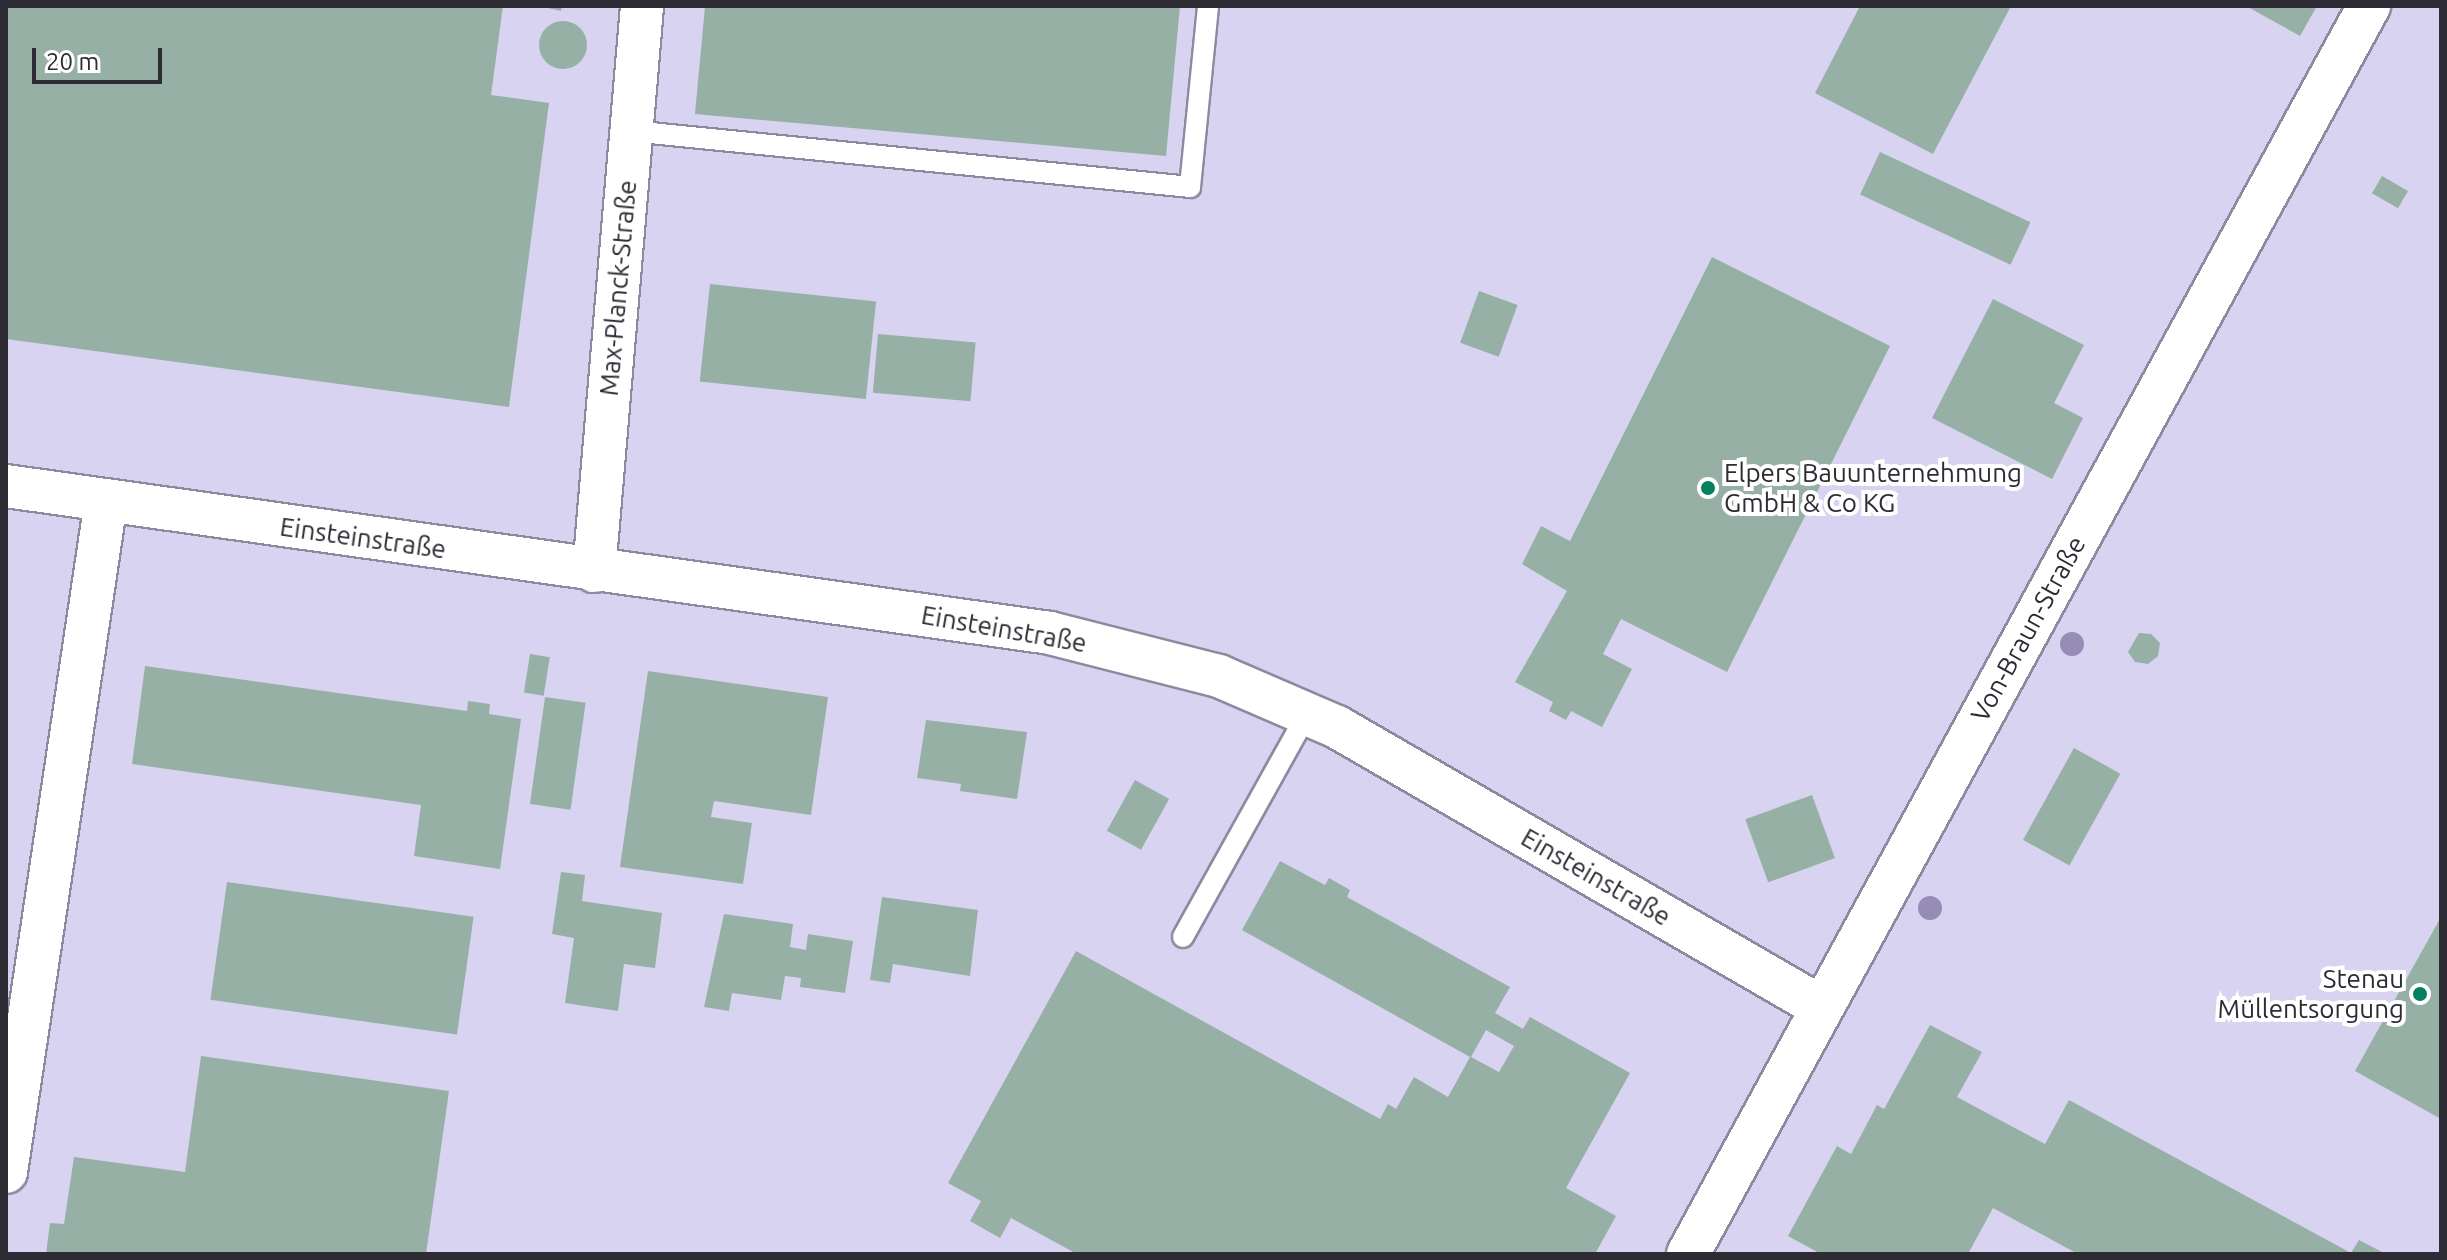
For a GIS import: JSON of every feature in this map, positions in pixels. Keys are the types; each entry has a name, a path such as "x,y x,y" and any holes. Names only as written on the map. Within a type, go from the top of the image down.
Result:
{"street":[{"name":"Max-Planck-Straße","path":"594,571 642,6"},
{"name":"Von-Braun-Straße","path":"1688,1254 2369,6"},
{"name":"Einsteinstraße","path":"6,486 1050,633 1219,676 1307,714 1821,1007"},
{"path":"6,1172 106,501"}],"lane":[{"path":"631,131 1190,187 1208,6"},
{"path":"1183,937 1307,714"}],"shaded area":[{"path":"6,6 2441,6 2441,1254 6,1254"}],"building":[{"path":"6,6 503,6 491,95 549,103 509,407 6,339"},
{"path":"539,6 562,6 561,11"},
{"path":"705,6 1180,6 1166,156 695,114"},
{"path":"1860,6 2011,6 1933,154 1815,93"},
{"path":"2246,6 2317,6 2300,36"},
{"path":"563,21 580,28 587,45 580,62 563,69 546,62 539,45 546,28"},
{"path":"1880,152 2030,222 2011,265 1860,195"},
{"path":"2382,176 2408,191 2398,208 2372,193"},
{"name":"Elpers Bauunternehmung GmbH & Co KG","path":"1712,257 1890,346 1727,672 1621,619 1603,654 1632,669 1602,727 1571,711 1566,720 1549,711 1553,702 1515,682 1567,591 1522,564 1541,526 1570,541"},
{"path":"710,284 876,301 866,399 700,381"},
{"path":"1479,291 1518,305 1499,357 1460,343"},
{"path":"1993,299 2084,345 2054,403 2083,418 2052,479 1932,418"},
{"path":"878,334 976,343 970,401 873,393"},
{"path":"2139,633 2151,634 2160,643 2158,656 2148,664 2135,662 2128,652"},
{"path":"530,654 550,657 544,696 524,693"},
{"path":"145,666 467,711 468,701 490,704 489,714 521,719 500,869 414,856 421,805 132,764"},
{"path":"648,671 828,697 811,815 714,801 711,817 752,823 743,884 620,867"},
{"path":"545,697 586,703 571,810 530,804"},
{"path":"926,720 1027,732 1017,799 960,791 961,784 917,778"},
{"path":"2074,748 2120,774 2069,866 2023,840"},
{"path":"1135,780 1169,799 1141,850 1107,831"},
{"path":"1812,795 1835,858 1768,882 1745,819"},
{"path":"1280,861 1325,885 1329,878 1350,890 1347,897 1510,987 1495,1013 1523,1029 1530,1017 1630,1073 1566,1188 1616,1216 1595,1254 1077,1254 1011,1218 1000,1238 970,1221 981,1201 948,1183 1076,951 1380,1119 1388,1104 1396,1109 1414,1077 1448,1097 1470,1057 1242,930","holes":["1486,1030 1514,1046 1499,1072 1471,1057"]},
{"path":"561,872 585,875 582,901 662,913 655,968 624,964 618,1011 565,1003 574,938 552,934"},
{"path":"227,882 474,917 457,1034 210,1000"},
{"path":"882,897 978,910 970,976 893,964 890,983 870,980"},
{"path":"724,914 793,924 790,947 806,950 808,934 853,941 845,993 800,987 801,978 785,976 781,1000 732,993 729,1011 704,1007"},
{"name":"Stenau Müllentsorgung","path":"2441,917 2441,1119 2355,1071"},
{"path":"1930,1025 1982,1052 1957,1097 2045,1144 2069,1100 2351,1253 2359,1240 2386,1254 2078,1254 1993,1208 1968,1254 1821,1254 1788,1236 1837,1146 1851,1154 1877,1105 1884,1109"},
{"path":"201,1056 449,1091 426,1254 46,1254 50,1223 64,1224 74,1157 185,1172"}],"place":[{"name":"Elpers Bauunternehmung GmbH & Co KG","path":"1708,488"},
{"name":"Stenau Müllentsorgung","path":"2420,994"}]}
